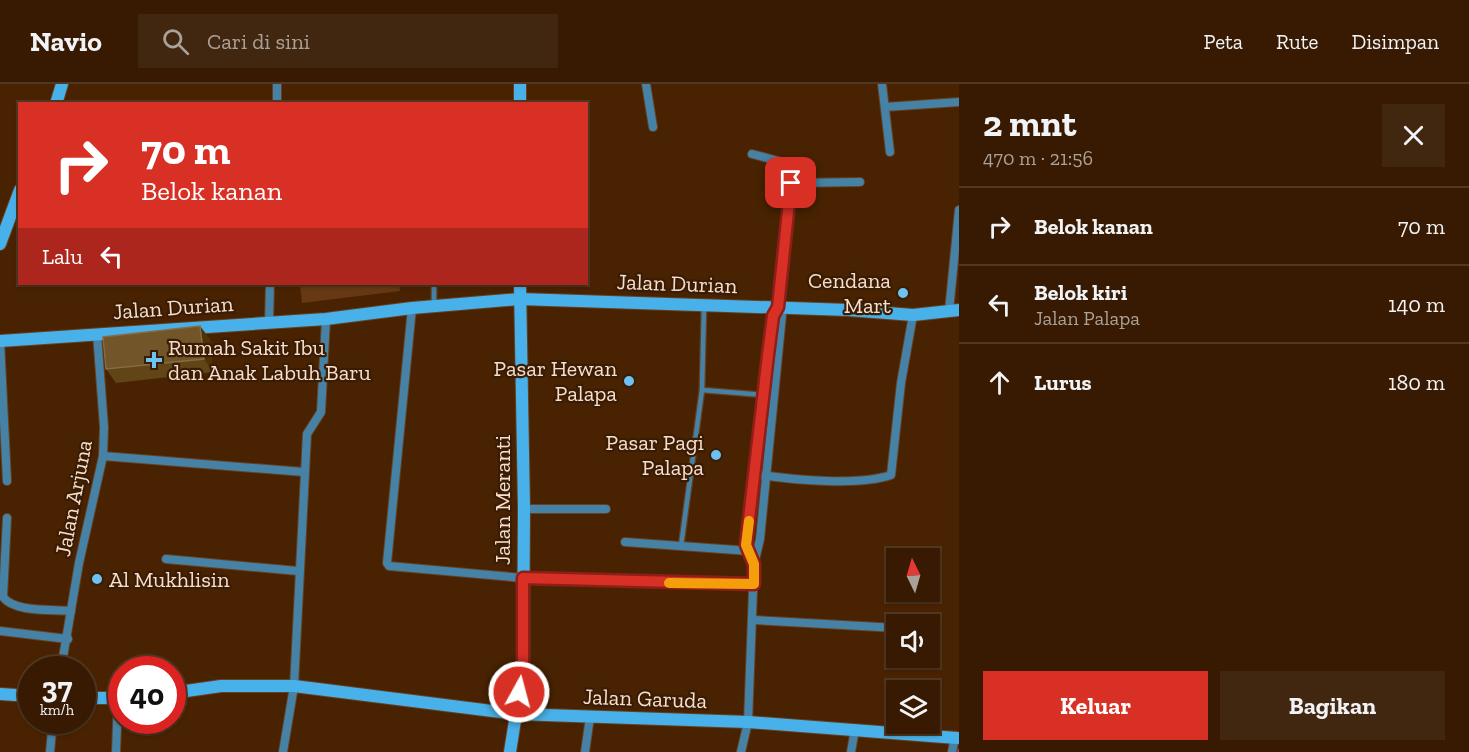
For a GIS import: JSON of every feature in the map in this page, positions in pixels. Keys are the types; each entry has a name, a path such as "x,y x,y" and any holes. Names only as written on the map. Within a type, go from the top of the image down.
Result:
{"street":[{"path":"57,102 62,84"},
{"path":"277,102 278,84"},
{"path":"520,84 520,102"},
{"path":"646,84 653,126"},
{"path":"882,84 890,152"},
{"path":"885,107 959,102"},
{"path":"752,154 786,163 791,183 778,307 773,316 754,474 748,551 754,564"},
{"path":"791,183 860,182"},
{"path":"0,244 18,195"},
{"path":"954,310 959,210"},
{"path":"269,322 270,285"},
{"name":"Jalan Meranti","path":"510,752 523,670 524,509 520,285"},
{"name":"Jalan Durian","path":"0,341 326,319 412,308 520,300 704,304 913,315 954,310"},
{"path":"741,752 748,722 754,620 754,564 782,315 778,307"},
{"path":"412,308 387,563 389,566 523,578 754,584"},
{"path":"754,474 850,481 876,480 891,475 901,383 913,315"},
{"path":"283,752 294,686 298,571 307,434 321,412 326,319"},
{"name":"Jalan Arjuna","path":"64,656 103,456 104,426 96,334"},
{"path":"0,336 7,481"},
{"path":"103,456 304,472"},
{"path":"524,509 606,510"},
{"path":"7,518 3,597 8,603 21,607 71,611"},
{"path":"625,542 757,552"},
{"path":"166,559 298,571"},
{"path":"754,620 886,627"},
{"path":"0,631 68,639"},
{"name":"Jalan Garuda","path":"186,691 221,686 294,686 516,714 748,722 957,738"},
{"path":"0,694 18,695"},
{"path":"585,752 590,717"},
{"path":"851,752 855,729"},
{"path":"50,752 52,734"},
{"path":"116,752 117,734"},
{"path":"952,752 957,738"}],"lane":[{"path":"434,285 434,307"},
{"path":"681,546 702,390 704,304"},
{"path":"702,390 773,395"}],"shaded area":[{"path":"300,285 399,285 400,291 302,303"}],"building":[{"path":"200,326 204,359 106,369 103,337"}],"slow traffic":[{"path":"669,583 754,584 754,564 746,545 749,521"}],"place":[{"name":"Cendana Mart","path":"903,293"},
{"name":"Rumah Sakit Ibu dan Anak Labuh Baru","path":"154,360"},
{"name":"Pasar Hewan Palapa","path":"629,381"},
{"name":"Pasar Pagi Palapa","path":"716,455"},
{"name":"Al Mukhlisin","path":"97,579"}],"route":[{"path":"519,692 523,670 523,578 754,584 754,564 746,545 762,394 773,316 778,307 791,183"}]}
